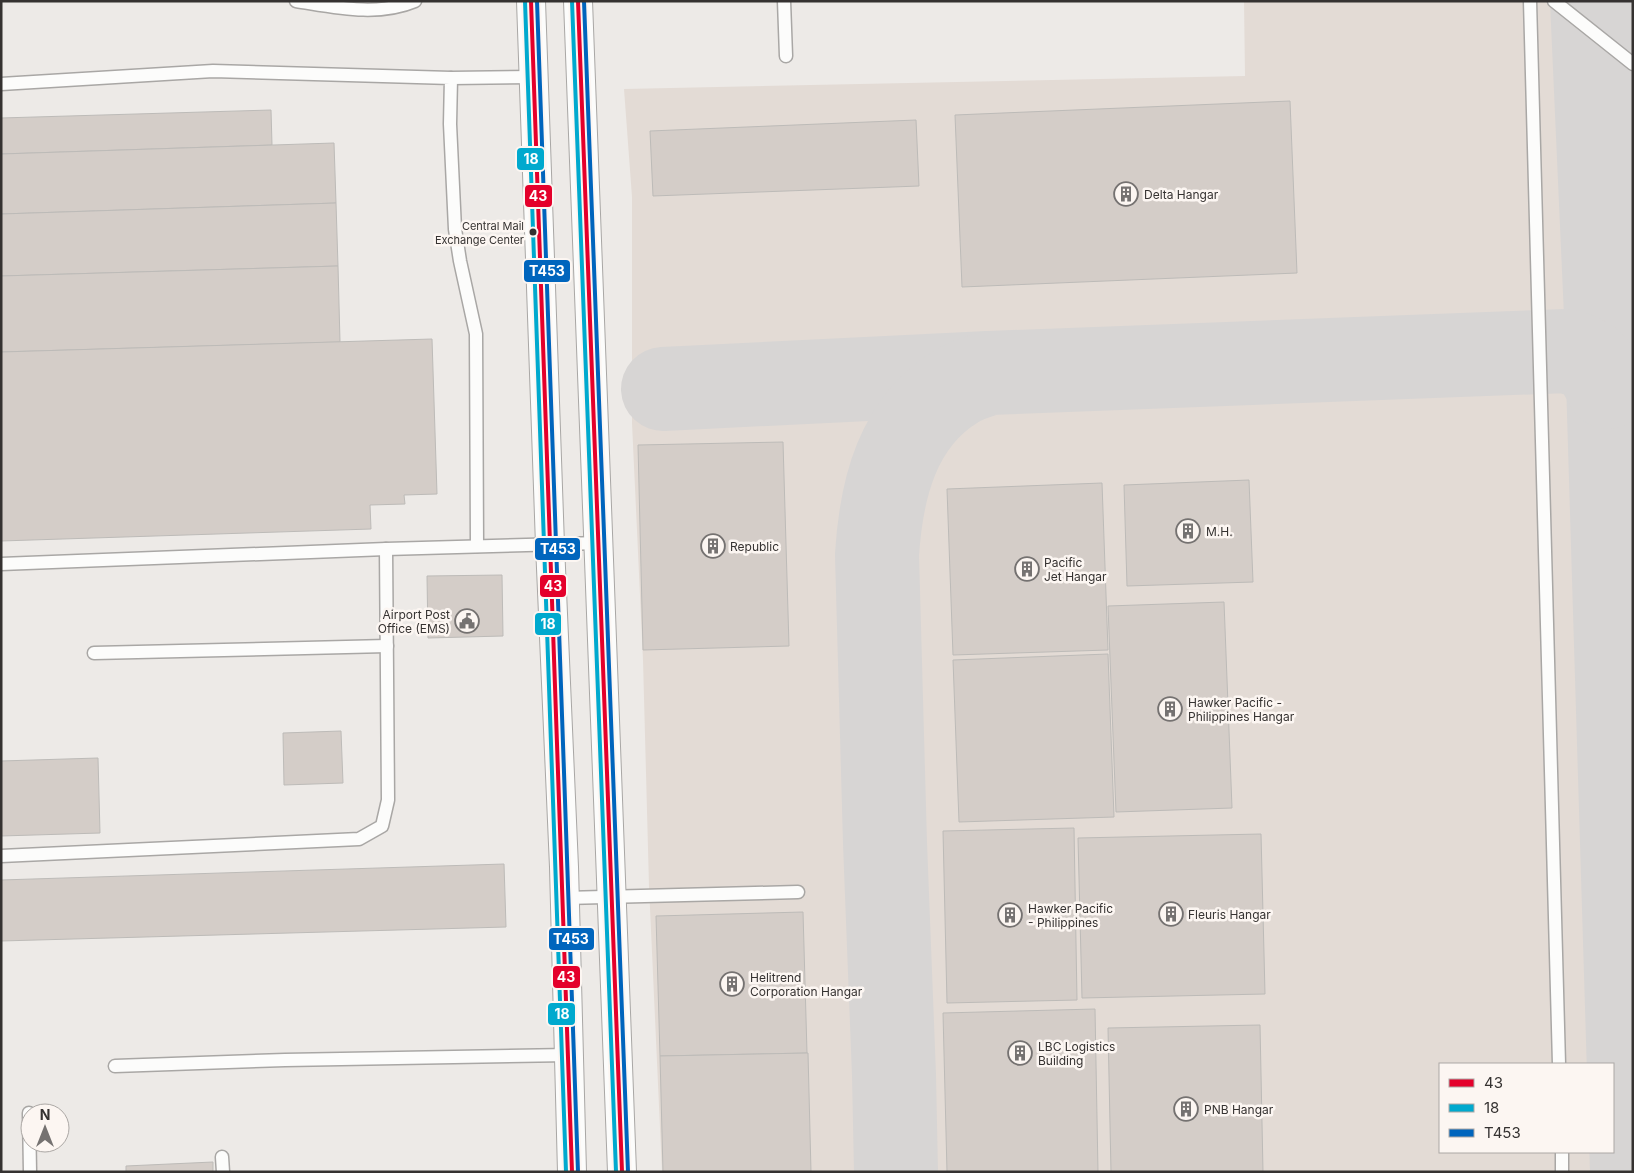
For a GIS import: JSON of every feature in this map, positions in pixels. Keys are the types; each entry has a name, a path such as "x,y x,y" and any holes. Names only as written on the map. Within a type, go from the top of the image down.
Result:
{"main road":[{"path":"531,1 550,544 565,898 572,1172"},
{"path":"578,1 622,1172"}],"lane":[{"path":"296,1 345,8 378,10 406,5 415,1"},
{"path":"784,1 786,56"},
{"path":"1530,1 1560,1063"},
{"path":"1554,1 1633,64"},
{"path":"1,84 213,71 451,78 534,77"},
{"path":"451,78 450,124 455,229 476,334 476,546"},
{"path":"1,564 599,543"},
{"path":"1,856 359,840 382,826 388,800 386,549"},
{"path":"94,653 387,646"},
{"path":"565,898 798,892"},
{"path":"115,1066 285,1060 569,1055"},
{"path":"30,1153 30,1172"},
{"path":"1562,1153 1562,1172"},
{"path":"222,1157 223,1172"}],"shaded area":[{"path":"1244,1 1633,1 1633,1172 662,1172 649,886 643,660 632,423 632,197 624,89 1245,76"}],"building":[{"name":"Delta Hangar","path":"1290,101 1297,273 962,287 955,115"},
{"path":"271,110 272,145 1,154 1,118"},
{"path":"916,120 919,186 653,196 650,131"},
{"path":"334,143 336,203 1,214 1,154"},
{"path":"336,203 338,266 1,276 1,214"},
{"path":"338,266 340,342 1,352 1,276"},
{"path":"432,339 437,494 404,495 405,504 370,505 371,529 1,541 1,352"},
{"name":"Republic","path":"783,442 789,646 643,650 638,445"},
{"name":"M.H.","path":"1249,480 1253,582 1127,586 1124,485"},
{"name":"Pacific Jet Hangar","path":"1102,483 1108,650 953,655 947,489"},
{"path":"502,575 503,636 428,638 427,576"},
{"name":"Hawker Pacific - Philippines Hangar","path":"1224,602 1232,808 1116,812 1108,606"},
{"path":"1108,654 1114,817 959,822 953,660"},
{"path":"341,731 343,783 284,785 283,733"},
{"path":"98,758 100,833 1,836 1,761"},
{"name":"Hawker Pacific - Philippines","path":"1074,828 1077,1000 947,1003 943,831"},
{"name":"Fleuris Hangar","path":"1261,834 1265,994 1082,998 1078,838"},
{"path":"504,864 506,927 1,941 1,880"},
{"name":"Helitrend Corporation Hangar","path":"803,912 807,1053 660,1056 656,916"},
{"name":"LBC Logistics Building","path":"1095,1009 1098,1172 947,1172 943,1013"},
{"name":"PNB Hangar","path":"1260,1025 1263,1172 1111,1172 1108,1028"},
{"path":"808,1053 811,1172 663,1172 660,1056"},
{"path":"213,1162 213,1172 126,1172 126,1166"}],"taxiway":[{"path":"1592,1 1606,315 1632,1172"},
{"path":"896,1172 877,555 879,531 888,482 906,438 920,418 936,401 957,386 989,373 1567,351 1583,357 1592,363 1608,387"},
{"path":"663,389 989,373"}],"transit line":[{"name":"18","path":"525,1 566,1172"},
{"name":"43","path":"531,1 572,1172"},
{"name":"T453","path":"537,1 578,1172"},
{"name":"18","path":"572,1 616,1172"},
{"name":"43","path":"578,1 622,1172"},
{"name":"T453","path":"584,1 628,1172"}],"place":[{"name":"Delta Hangar","path":"1126,194"},
{"name":"Central Mail Exchange Center","path":"533,232"},
{"name":"M.H.","path":"1188,531"},
{"name":"Republic","path":"713,546"},
{"name":"Pacific Jet Hangar","path":"1027,569"},
{"name":"Airport Post Office (EMS)","path":"467,621"},
{"name":"Hawker Pacific - Philippines Hangar","path":"1170,709"},
{"name":"Fleuris Hangar","path":"1171,914"},
{"name":"Hawker Pacific - Philippines","path":"1010,915"},
{"name":"Helitrend Corporation Hangar","path":"732,984"},
{"name":"LBC Logistics Building","path":"1020,1053"},
{"name":"PNB Hangar","path":"1186,1109"}]}
